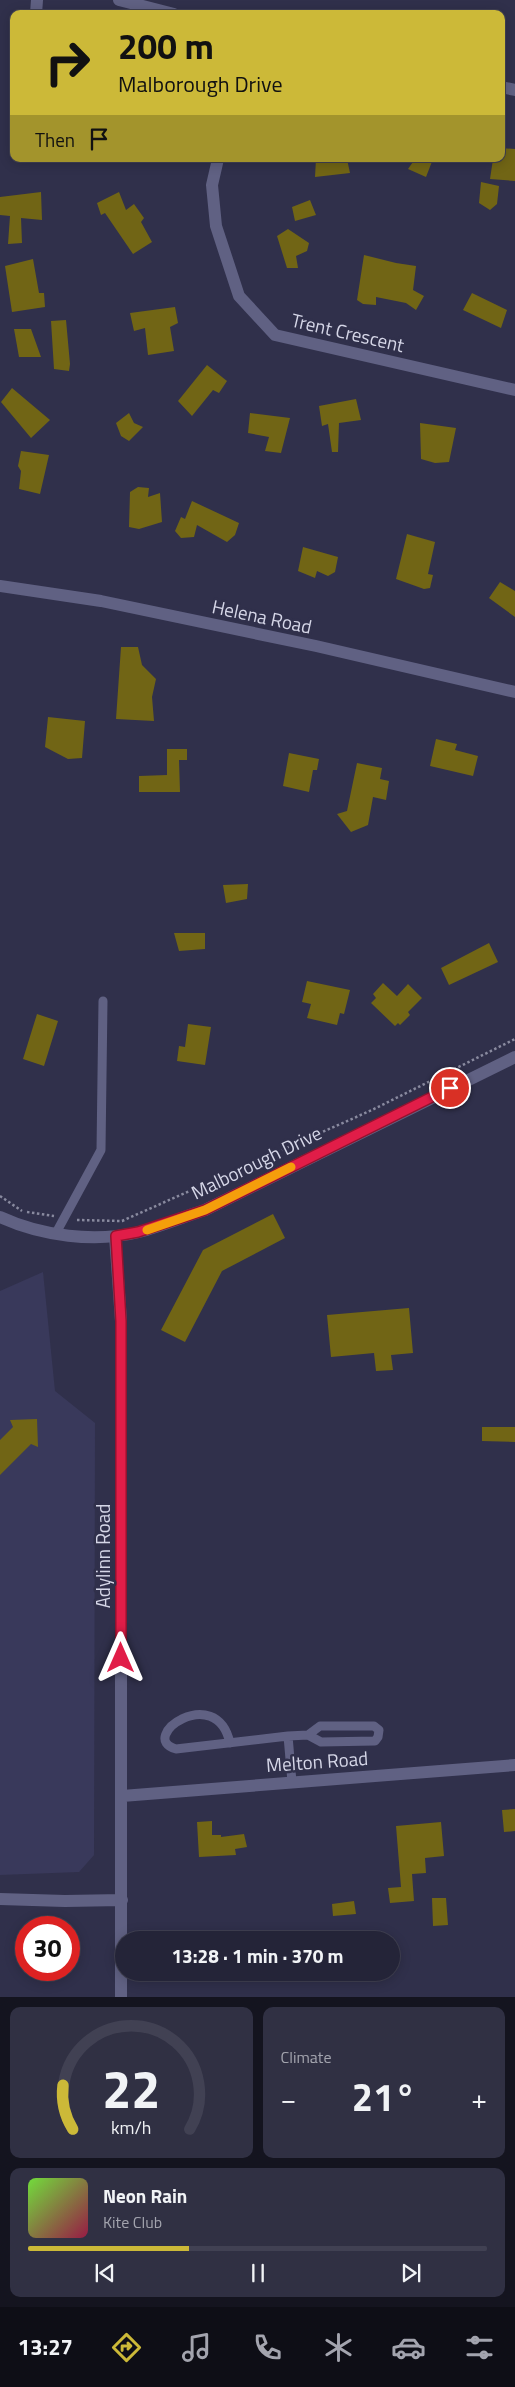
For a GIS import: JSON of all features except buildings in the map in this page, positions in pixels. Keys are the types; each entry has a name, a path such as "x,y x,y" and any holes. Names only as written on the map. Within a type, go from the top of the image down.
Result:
{"street":[{"path":"119,0 158,10"},
{"name":"Trent Crescent","path":"217,162 212,185 216,226 239,296 275,335 515,390"},
{"name":"Helena Road","path":"0,586 101,601 316,646 515,692"},
{"name":"Malborough Drive","path":"0,1217 16,1225 56,1233 92,1237 116,1236 138,1232 205,1210 515,1057"},
{"name":"Adylinn Road","path":"116,1236 121,1321 122,1997"},
{"name":"Melton Road","path":"122,1796 515,1765"},
{"path":"0,1899 122,1900"}],"lane":[{"path":"56,1233 99,1156 102,1144 100,1050 102,1001"},
{"path":"230,1743 224,1729 206,1716 198,1714 176,1721 167,1732 166,1739 169,1745 176,1749 308,1735 321,1742 375,1742 379,1730 374,1726 320,1726 308,1735"},
{"path":"288,1736 292,1782"}],"path":[{"path":"0,1196 22,1211 65,1218 122,1221 372,1110 515,1039"}],"shaded area":[{"path":"43,1272 55,1391 95,1423 94,1855 79,1872 0,1875 0,1291"}],"slow traffic":[{"path":"147,1230 205,1210 291,1167"}],"route":[{"path":"121,1658 121,1305 116,1236 138,1232 205,1210 450,1088"}]}
